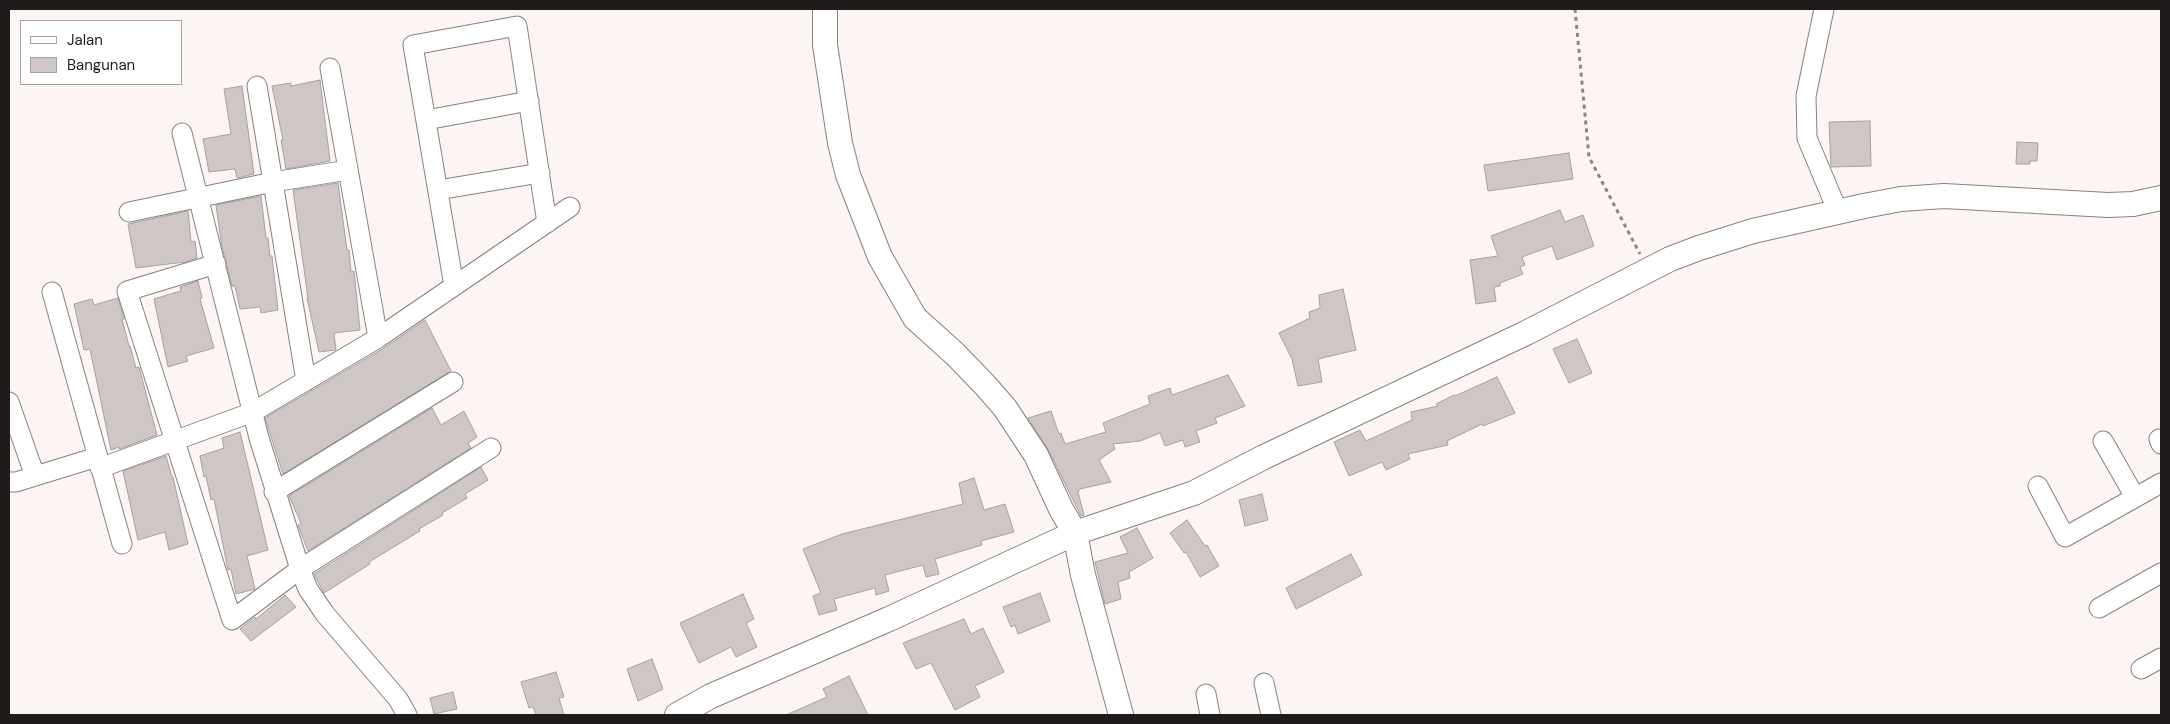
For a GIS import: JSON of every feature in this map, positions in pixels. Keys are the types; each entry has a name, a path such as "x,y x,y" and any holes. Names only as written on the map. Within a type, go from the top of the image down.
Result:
{"street":[{"path":"825,9 826,45 840,144 848,175 880,257 915,318 955,354 1005,408 1036,455 1061,509 1075,533 1083,575 1121,715"},
{"path":"1824,9 1806,96 1807,138 1838,212"},
{"path":"454,286 413,45 517,26 548,223"},
{"path":"330,68 378,338"},
{"path":"256,86 306,381"},
{"path":"426,120 529,101"},
{"path":"182,133 274,492 300,569 308,589 325,614 398,699 407,715"},
{"path":"129,212 272,182 348,170"},
{"path":"438,190 540,173"},
{"path":"677,715 712,696 888,619 1075,533 1194,493 1272,452 1526,333 1677,256 1753,231 1901,199 1944,196 2108,205 2133,204 2161,198"},
{"path":"9,482 16,482 98,462 174,440 253,412 378,338 570,207"},
{"path":"216,264 127,291 232,620 300,569 491,448"},
{"path":"52,292 122,544"},
{"path":"274,492 453,382"},
{"path":"9,402 35,476"},
{"path":"2103,441 2135,497"},
{"path":"2038,486 2065,536 2161,484"},
{"path":"2099,608 2161,573"},
{"path":"2141,669 2161,658"},
{"path":"1264,683 1271,715"},
{"path":"1206,694 1210,715"}],"path":[{"path":"1575,9 1589,157 1648,270"}],"building":[{"path":"320,80 330,161 286,169 281,140 283,140 272,86 291,83 291,86"},
{"path":"242,86 254,174 237,178 235,169 209,172 203,139 231,134 224,89"},
{"path":"1870,121 1871,166 1831,167 1829,122"},
{"path":"2017,142 2038,143 2037,161 2030,161 2030,164 2016,164"},
{"path":"1569,153 1573,179 1488,191 1484,165"},
{"path":"338,183 351,272 354,271 360,330 334,333 336,350 319,352 307,298 293,190"},
{"path":"261,196 266,238 268,238 270,256 272,256 278,310 261,313 260,307 240,309 235,286 232,286 222,247 216,205"},
{"path":"1560,210 1565,222 1583,215 1594,246 1557,260 1552,246 1522,257 1525,265 1520,267 1523,274 1500,283 1500,286 1494,287 1496,301 1476,304 1470,260 1498,256 1491,236"},
{"path":"188,211 191,242 195,241 197,258 185,262 136,268 128,224"},
{"path":"198,281 202,298 200,299 214,348 186,356 188,361 168,367 154,299 181,291 180,287"},
{"path":"1343,289 1356,350 1318,359 1322,382 1298,386 1292,359 1279,333 1310,318 1309,312 1320,308 1319,295"},
{"path":"118,298 129,346 136,368 139,367 157,435 119,449 119,447 111,450 90,349 84,350 74,304 92,299 94,305"},
{"path":"425,320 451,371 283,474 265,418 384,348"},
{"path":"1577,339 1592,373 1569,383 1553,349"},
{"path":"1228,375 1245,406 1215,418 1217,423 1196,431 1200,442 1185,447 1183,440 1165,446 1160,433 1140,441 1113,444 1115,449 1099,460 1111,482 1080,489 1078,492 1084,515 1081,516 1048,449 1028,418 1051,411 1059,434 1061,433 1065,444 1106,432 1103,423 1150,404 1148,396 1170,388 1172,395"},
{"path":"1497,377 1515,413 1483,426 1482,424 1447,441 1448,445 1408,454 1410,459 1386,470 1382,462 1349,476 1334,442 1360,430 1366,441 1412,420 1411,412 1438,406 1436,404"},
{"path":"432,408 441,425 464,411 477,437 468,443 471,448 308,551 298,525 301,523 289,496"},
{"path":"240,432 268,550 247,556 255,589 236,594 231,569 228,570 214,499 211,500 200,456 224,448 222,438"},
{"path":"166,456 173,477 188,544 169,550 165,532 138,540 123,471"},
{"path":"481,467 488,480 465,494 467,498 324,593 314,574"},
{"path":"974,478 984,510 1005,504 1014,532 981,541 982,545 935,559 939,574 926,577 923,565 885,575 889,591 876,595 875,588 834,599 837,610 819,615 813,596 821,593 803,549 842,534 963,504 959,483"},
{"path":"1262,494 1268,520 1245,526 1239,500"},
{"path":"1187,520 1205,546 1207,545 1219,566 1200,577 1186,552 1184,553 1170,533"},
{"path":"1137,528 1153,558 1129,572 1130,578 1118,582 1121,599 1105,604 1095,562 1128,553 1120,537"},
{"path":"1351,554 1362,575 1296,609 1286,588"},
{"path":"1040,593 1050,621 1018,634 1015,625 1011,627 1003,607"},
{"path":"743,594 754,619 746,623 757,647 736,657 731,647 699,663 680,623"},
{"path":"285,595 296,607 251,641 240,629 255,617 256,619"},
{"path":"964,619 971,634 983,628 1004,672 975,686 980,697 955,710 931,663 916,669 903,643"},
{"path":"652,659 663,689 638,701 627,669"},
{"path":"556,672 564,697 559,698 564,715 536,715 533,707 529,708 521,682"},
{"path":"849,676 868,715 786,715 827,697 823,689"},
{"path":"453,692 457,709 434,714 430,698"}]}
